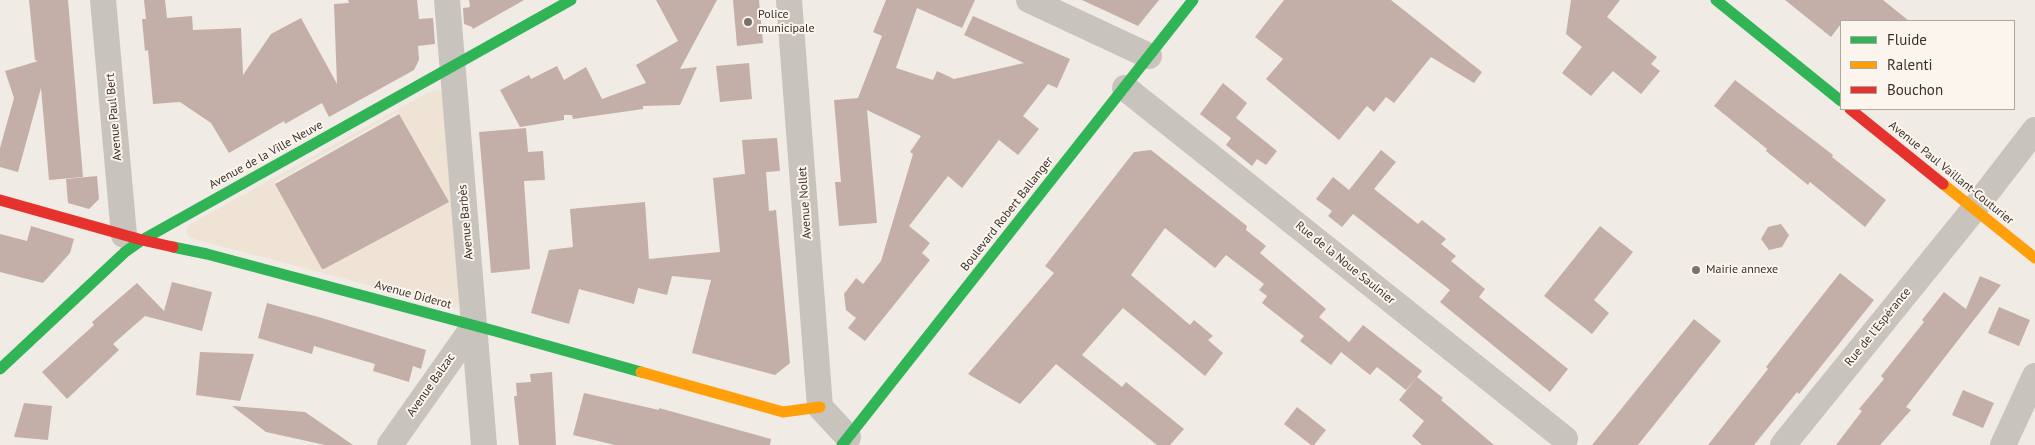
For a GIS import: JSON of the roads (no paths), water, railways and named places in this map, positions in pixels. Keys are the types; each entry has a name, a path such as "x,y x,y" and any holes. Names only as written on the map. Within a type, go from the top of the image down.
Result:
{"street":[{"name":"Avenue Paul Bert","path":"103,0 133,237"},
{"name":"Avenue Barbès","path":"448,0 484,445"},
{"name":"Avenue de la Ville Neuve","path":"0,368 125,252 133,237 453,67 570,0"},
{"name":"Avenue Nollet","path":"790,0 820,407"},
{"path":"1029,0 1149,56"},
{"name":"Boulevard Robert Ballanger","path":"845,441 1193,0"},
{"path":"1716,0 1840,101"},
{"name":"Rue de la Noue Saulnier","path":"1125,88 1565,439"},
{"name":"Avenue Paul Vaillant-Couturier","path":"1851,110 2035,258"},
{"name":"Rue de l'Espérance","path":"1783,445 1974,209 2035,130"},
{"name":"Avenue Diderot","path":"0,200 133,237 207,254 474,326 783,412 820,407"},
{"name":"Avenue Balzac","path":"390,445 474,326"},
{"path":"2003,445 2035,376"},
{"path":"820,407 845,441"}],"place":[{"name":"Police municipale","path":"748,22"},
{"name":"Mairie annexe","path":"1696,270"}]}
